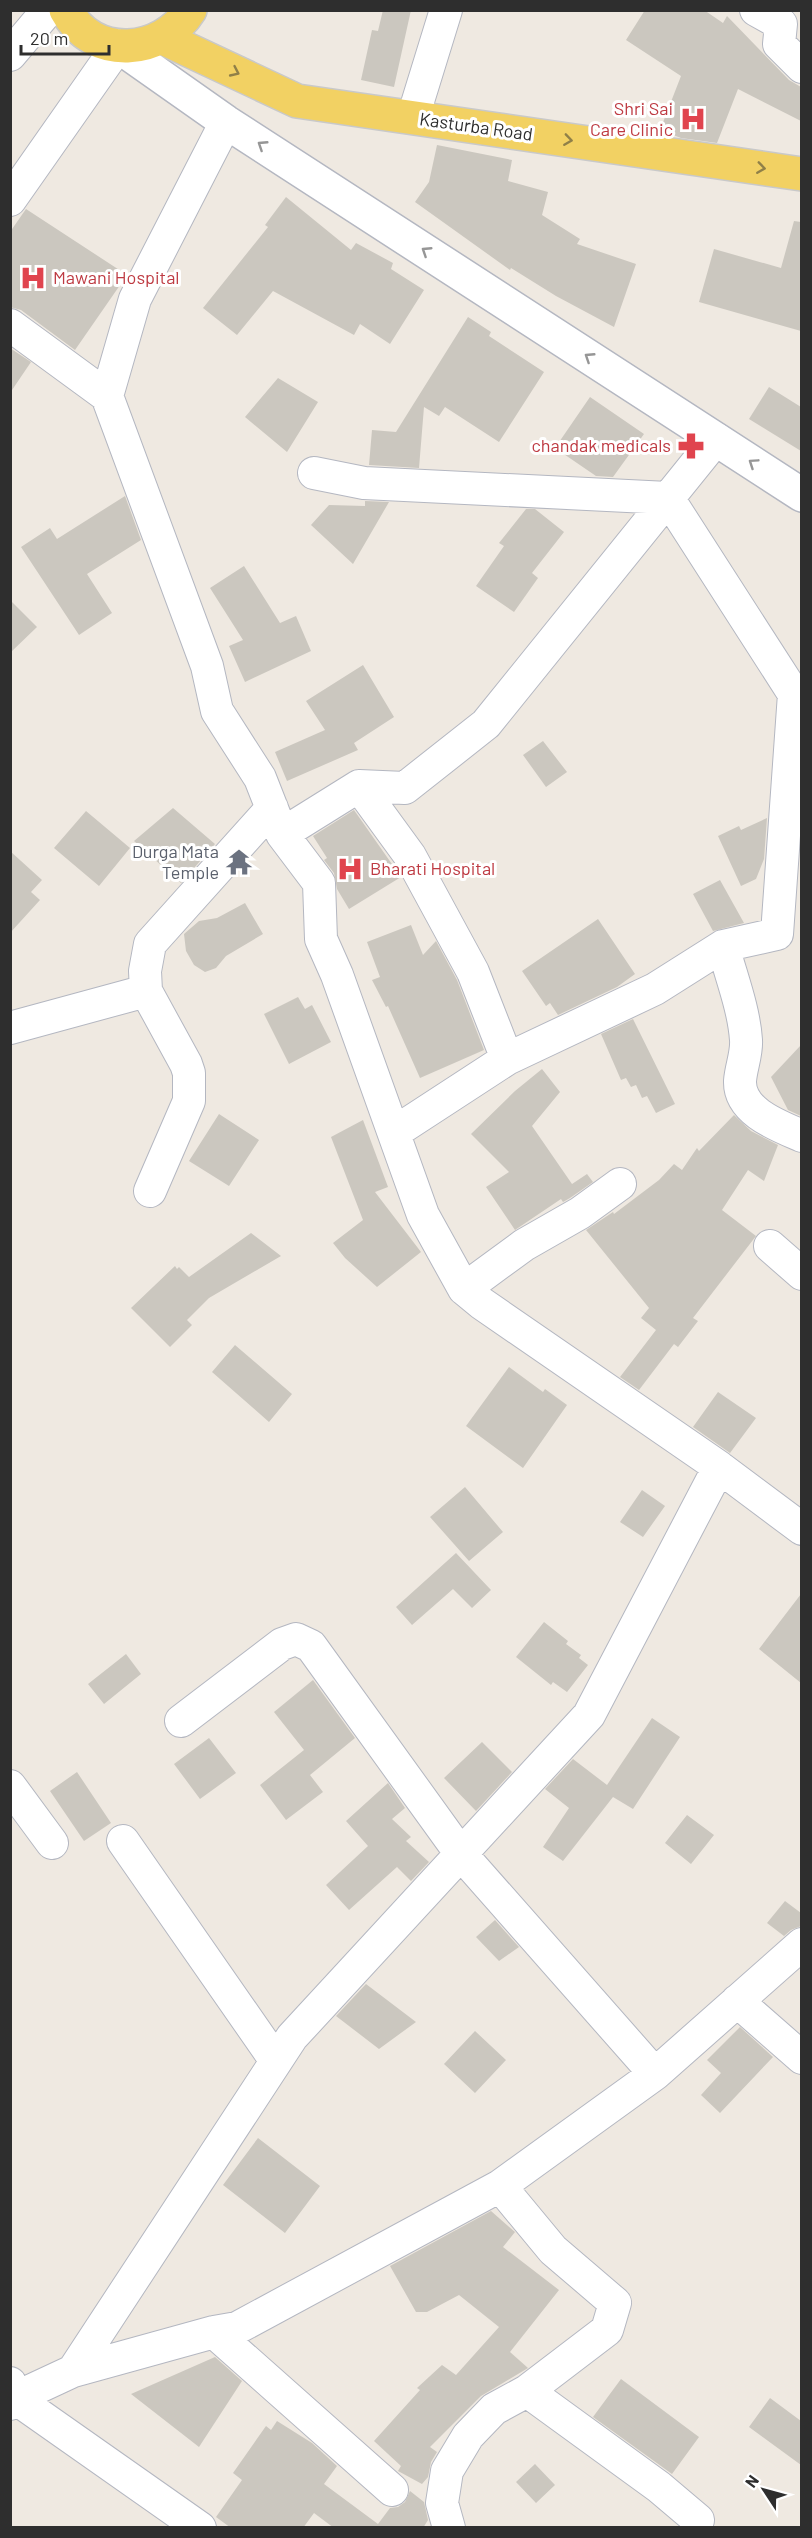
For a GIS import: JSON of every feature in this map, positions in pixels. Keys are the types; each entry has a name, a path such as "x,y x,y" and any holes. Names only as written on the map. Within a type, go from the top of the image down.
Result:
{"main road":[{"path":"66,10 71,19 90,36 118,46 226,122 801,495"},
{"path":"118,46 138,46 163,38 183,22 190,10"},
{"name":"Kasturba Road","path":"163,38 297,101 801,174"}],"street":[{"path":"10,55 48,10"},
{"path":"412,117 446,10"},
{"path":"774,15 779,44 801,67"},
{"path":"10,200 118,46"},
{"path":"107,396 135,299 226,122"},
{"path":"10,325 107,396 207,666 217,711 260,778 277,821 319,884 321,939 337,975 423,1215 464,1289 719,1467 801,1529"},
{"path":"150,1191 189,1101 189,1085 186,1064 146,991 145,971 150,944 277,821 359,786 405,788 486,724 716,439"},
{"path":"314,473 364,483 668,498"},
{"path":"395,1132 507,1059 655,989 723,946 789,930 794,694 668,498"},
{"path":"359,786 410,856 473,972 507,1059"},
{"path":"723,946 747,1041 740,1081 745,1100 751,1108 777,1125 801,1136"},
{"path":"10,1028 146,991"},
{"path":"464,1289 524,1245 580,1213 620,1184"},
{"path":"770,1246 801,1274"},
{"path":"73,2371 292,2037 589,1715 719,1467"},
{"path":"181,1721 282,1644 290,1640 303,1641 311,1646 461,1854 655,2074"},
{"path":"10,1786 52,1843"},
{"path":"123,1841 276,2061"},
{"path":"12,2395 73,2371 214,2332 237,2328 500,2186 655,2074 801,1944"},
{"path":"737,2001 801,2058"},
{"path":"449,2528 442,2503 447,2471 468,2436 494,2409 527,2391 607,2330 615,2303 553,2250 500,2186"},
{"path":"214,2332 392,2490"},
{"path":"527,2391 659,2487 701,2525"},
{"path":"12,2395 200,2528"}],"building":[{"path":"383,10 411,10 394,87 361,80 372,30 378,31"},
{"path":"645,10 704,10 723,23 727,16 789,80 801,87 801,121 738,89 717,143 681,138 660,130 681,76 626,40"},
{"path":"437,145 512,160 508,181 548,192 542,215 580,239 577,244 636,264 614,327 556,296 511,268 510,270 415,202 429,182"},
{"path":"286,197 351,250 356,243 393,263 391,269 424,290 390,344 360,324 354,335 273,291 237,335 203,308 268,227 265,225"},
{"path":"26,209 127,275 75,350 21,310 10,307 10,232"},
{"path":"794,221 801,222 801,331 699,302 714,249 781,268"},
{"path":"468,317 491,332 489,336 544,372 499,442 445,407 439,416 424,407 419,468 369,465 372,430 396,432"},
{"path":"10,348 31,362 10,393"},
{"path":"278,378 318,402 287,452 245,417"},
{"path":"769,387 801,407 801,451 749,419"},
{"path":"590,397 644,434 613,477 596,476 555,448"},
{"path":"125,496 141,540 87,574 112,613 79,635 21,547 50,528 57,539"},
{"path":"365,501 389,502 353,564 311,525 329,505 365,506"},
{"path":"526,509 535,509 564,532 532,573 538,578 514,612 476,586 504,546 499,543"},
{"path":"244,566 280,623 296,616 311,651 245,682 229,646 243,640 210,588"},
{"path":"10,600 37,627 10,653"},
{"path":"363,665 394,717 354,743 358,750 287,781 275,752 325,730 306,701"},
{"path":"543,741 567,772 546,787 523,755"},
{"path":"173,808 215,844 181,883 134,841"},
{"path":"354,810 401,877 349,909 337,889 334,873 324,860 327,858 313,836"},
{"path":"86,811 130,848 99,886 54,848"},
{"path":"767,818 764,859 756,879 741,886 718,836 739,826 741,830"},
{"path":"10,851 42,880 31,892 40,900 10,933"},
{"path":"720,880 744,923 713,931 693,894"},
{"path":"245,903 263,934 226,956 216,968 205,972 194,965 186,951 184,934 199,921 217,918"},
{"path":"598,919 635,974 617,987 558,1015 550,1003 546,1006 522,971"},
{"path":"411,925 423,955 436,941 457,980 484,1050 420,1078 388,1006 386,1007 372,980 380,977 367,942"},
{"path":"298,997 305,1009 312,1005 331,1042 289,1064 264,1014"},
{"path":"633,1019 675,1104 656,1113 647,1096 642,1098 636,1085 631,1087 626,1078 621,1080 601,1034"},
{"path":"801,1045 801,1116 788,1110 771,1077"},
{"path":"542,1069 560,1092 532,1126 572,1184 587,1174 593,1182 563,1202 561,1199 515,1230 486,1187 509,1172 471,1134 515,1091"},
{"path":"219,1114 259,1140 229,1186 189,1161"},
{"path":"734,1115 751,1131 778,1145 764,1181 748,1170 722,1210 756,1236 693,1318 698,1321 678,1347 674,1344 639,1390 620,1377 656,1330 641,1318 649,1308 586,1230 613,1212 614,1214 659,1180 674,1164 682,1170 697,1148 699,1151"},
{"path":"363,1120 388,1187 375,1192 421,1252 377,1287 345,1258 333,1243 363,1220 331,1137"},
{"path":"251,1233 281,1256 209,1298 187,1320 192,1325 170,1347 131,1308 175,1266 189,1277"},
{"path":"235,1345 292,1394 269,1422 212,1372"},
{"path":"509,1367 543,1392 545,1389 567,1405 523,1468 466,1426"},
{"path":"718,1392 756,1418 730,1453 693,1427"},
{"path":"465,1487 503,1532 469,1561 430,1517"},
{"path":"642,1490 665,1506 643,1537 620,1522"},
{"path":"456,1553 491,1590 472,1608 453,1589 412,1625 396,1607"},
{"path":"801,1594 801,1683 759,1649"},
{"path":"544,1622 568,1641 566,1644 581,1655 579,1658 588,1665 567,1692 553,1682 551,1685 516,1657"},
{"path":"126,1654 141,1674 104,1704 88,1684"},
{"path":"313,1680 355,1738 310,1775 323,1792 286,1820 260,1785 304,1750 274,1712"},
{"path":"652,1718 680,1737 633,1809 613,1797 563,1861 543,1847 569,1808 545,1789 573,1759 607,1785"},
{"path":"209,1738 236,1773 200,1799 174,1764"},
{"path":"482,1742 512,1772 476,1811 444,1778"},
{"path":"77,1772 111,1823 84,1841 50,1791"},
{"path":"388,1783 405,1808 392,1819 411,1837 406,1841 429,1862 411,1881 397,1867 349,1910 326,1885 368,1846 346,1821"},
{"path":"687,1815 714,1835 691,1864 665,1843"},
{"path":"785,1901 801,1913 801,1926 784,1936 767,1923"},
{"path":"495,1920 519,1947 499,1961 476,1937"},
{"path":"366,1984 416,2022 379,2049 336,2016"},
{"path":"740,2027 773,2057 720,2113 701,2095 721,2073 707,2060"},
{"path":"475,2031 506,2060 475,2093 444,2064"},
{"path":"258,2138 320,2186 285,2233 223,2185"},
{"path":"491,2211 515,2232 503,2247 559,2290 510,2352 528,2368 481,2396 430,2447 437,2452 431,2462 428,2477 422,2484 398,2471 401,2466 374,2441 420,2390 417,2388 442,2365 456,2375 499,2327 459,2295 427,2312 416,2312 390,2266"},
{"path":"215,2357 242,2381 199,2447 131,2394"},
{"path":"621,2379 699,2437 672,2474 593,2417"},
{"path":"770,2398 801,2421 801,2465 749,2427"},
{"path":"277,2421 312,2443 337,2466 324,2484 378,2524 390,2508 398,2507 405,2502 410,2491 424,2502 428,2520 423,2528 334,2528 314,2513 303,2528 231,2528 216,2517 242,2480 233,2473 266,2426 271,2430"},
{"path":"535,2464 555,2485 536,2503 516,2482"}],"place":[{"name":"Shri Sai Care Clinic","path":"693,119"},
{"name":"Mawani Hospital","path":"33,278"},
{"name":"chandak medicals","path":"691,446"},
{"name":"Durga Mata Temple","path":"239,862"},
{"name":"Bharati Hospital","path":"350,869"}]}
